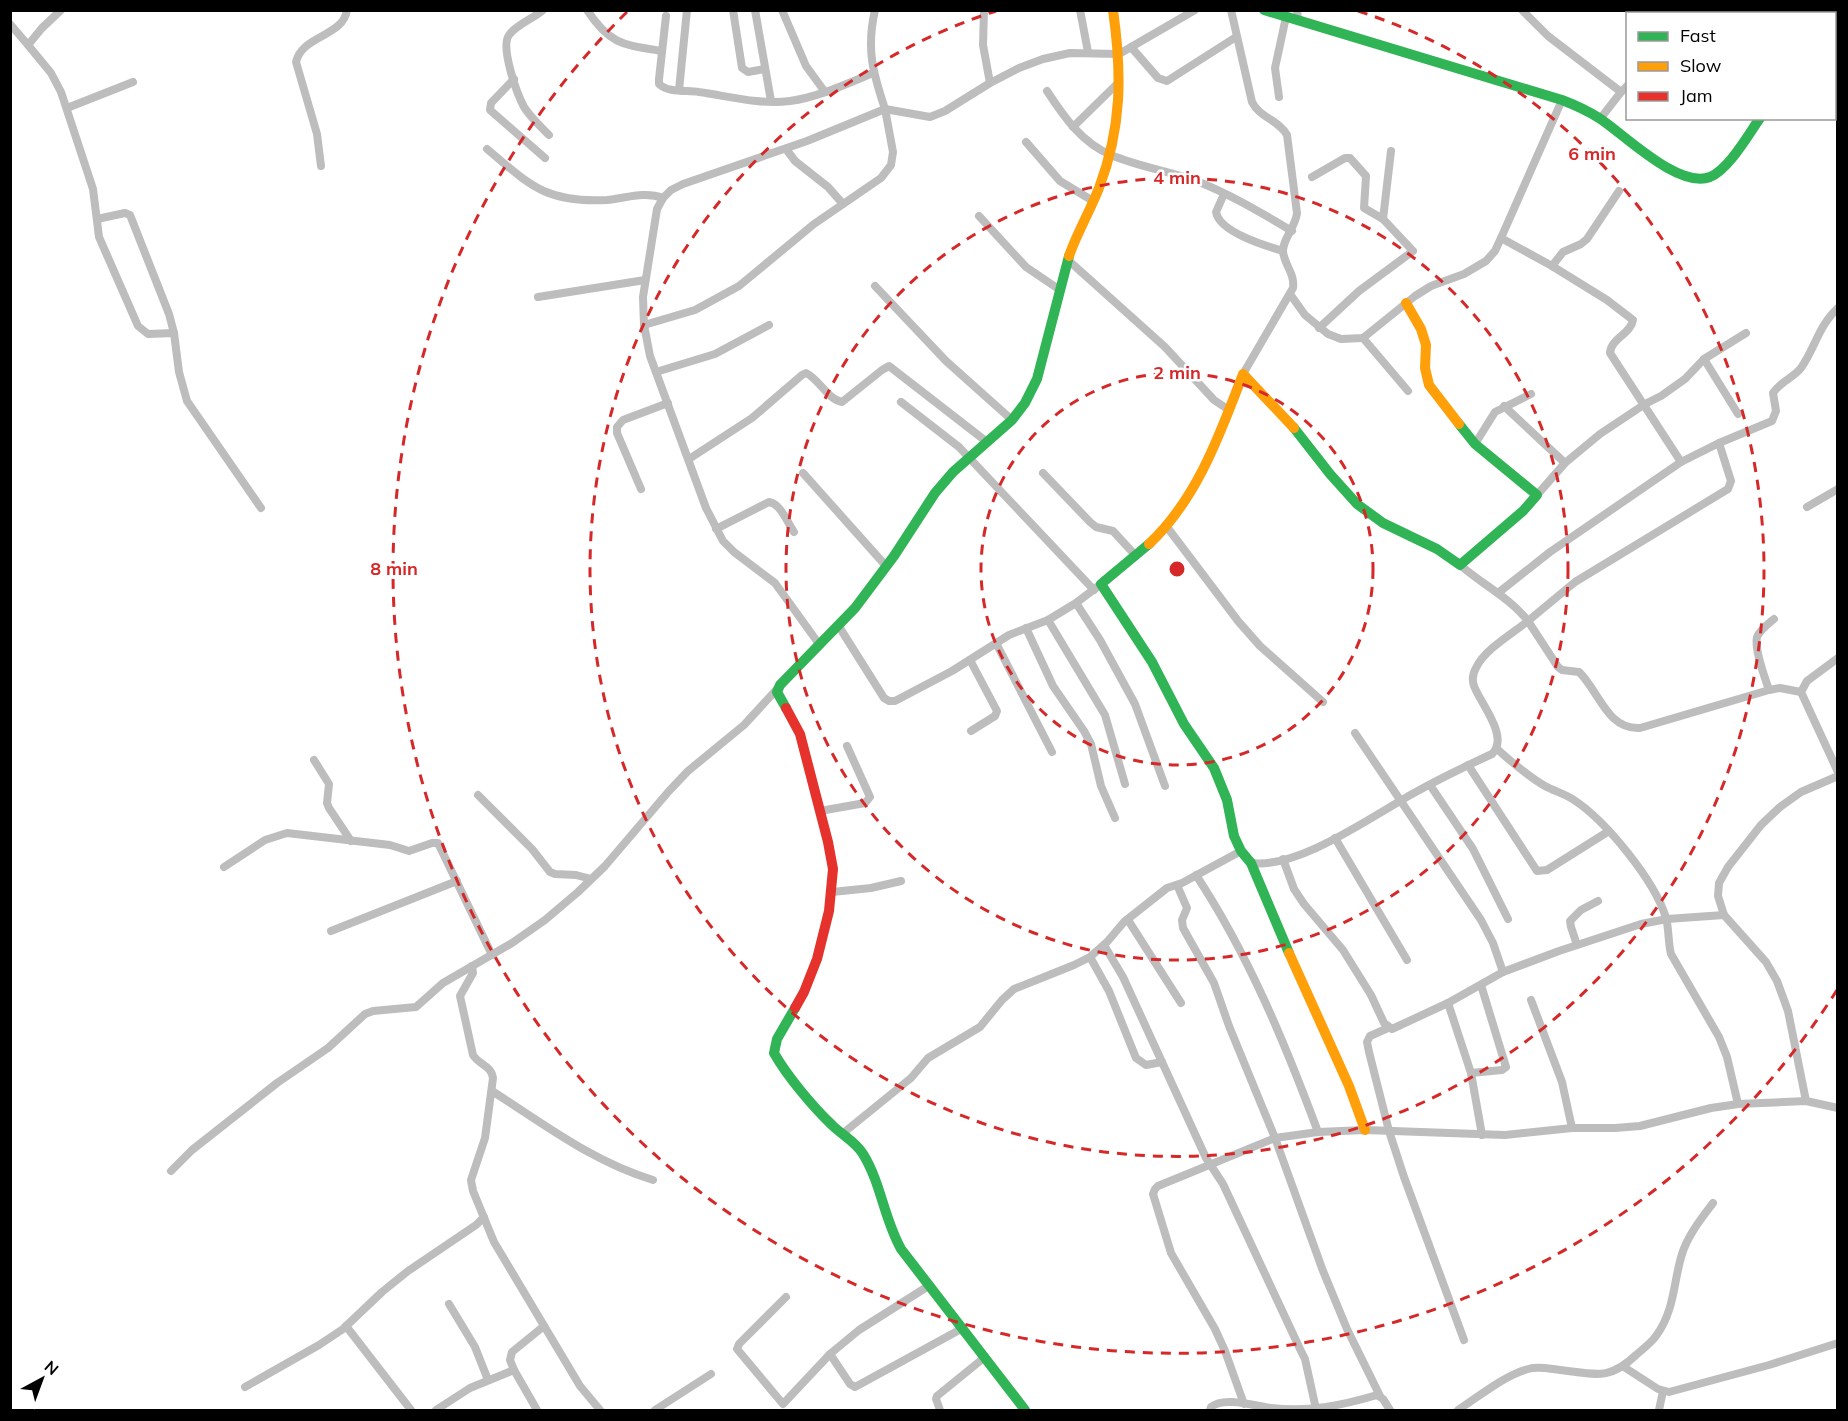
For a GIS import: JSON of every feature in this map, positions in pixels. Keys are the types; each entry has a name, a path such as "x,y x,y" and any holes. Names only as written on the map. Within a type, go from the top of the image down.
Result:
{"street":[{"path":"28,45 61,10"},
{"path":"321,166 312,113 296,62 302,48 339,25 344,20 347,10"},
{"path":"587,10 603,32 613,40 625,45 662,51"},
{"path":"679,90 687,10"},
{"path":"733,10 742,68 748,72 765,69"},
{"path":"756,10 771,101"},
{"path":"782,10 806,66 825,92"},
{"path":"644,326 695,310 732,290 814,224 881,178 891,165 892,152 885,109 873,73 871,32 875,10"},
{"path":"984,10 983,45 990,83"},
{"path":"1080,10 1088,52"},
{"path":"171,1171 192,1150 284,1078 328,1048 365,1014 373,1011 416,1007 443,983 492,955 545,920 591,879 669,790 744,724 855,608 935,493 969,457 1012,420 1025,403 1037,379 1068,260 1110,155 1118,116 1119,82 1119,54 1113,10"},
{"path":"819,644 775,583 723,541 706,508 650,356 644,326 643,297 657,209 663,198 671,190 683,184 786,149 885,109 930,117 945,111 990,83 1043,59 1070,53 1119,54 1195,10"},
{"path":"838,626 884,698 889,702 895,701 996,643 1048,620 1076,603 1136,556 1167,527 1180,508 1229,410 1243,374 1290,294 1294,279 1283,251 1284,244 1296,221 1297,213 1287,135 1255,107 1231,10"},
{"path":"1264,10 1286,16 1298,15 1562,100 1600,119 1669,168 1686,177 1697,179 1709,177 1719,170 1759,120"},
{"path":"1522,10 1548,36 1621,92"},
{"path":"539,12 516,29 506,41 506,50 524,106 549,135"},
{"path":"666,16 659,84 666,89 741,99 789,101 825,92 873,73"},
{"path":"1279,97 1275,68 1286,16"},
{"path":"10,24 51,73 67,108 93,189 103,246 138,326 147,334 174,333"},
{"path":"1131,47 1158,78 1167,81 1236,37"},
{"path":"514,79 492,103 490,110 544,158"},
{"path":"67,108 133,82"},
{"path":"1073,127 1119,82"},
{"path":"1600,119 1626,87"},
{"path":"1047,91 1073,127 1089,143 1110,155 1196,181 1292,231"},
{"path":"1290,294 1305,315 1319,328 1341,339 1363,338 1431,286 1476,268 1495,250 1562,100"},
{"path":"1026,142 1060,181 1093,201"},
{"path":"487,149 538,190 555,197 607,200 646,195 663,198"},
{"path":"786,149 802,168 828,187 843,204"},
{"path":"1383,219 1391,151"},
{"path":"1312,177 1345,158 1350,158 1366,176 1364,208 1383,219 1413,251 1359,291 1319,328"},
{"path":"1552,266 1563,252 1587,239 1619,191"},
{"path":"1224,194 1216,212 1220,221 1252,241 1283,251"},
{"path":"97,219 125,213 130,215 169,314 179,372 187,401 261,508"},
{"path":"979,216 1026,267 1060,290"},
{"path":"1501,237 1607,300 1633,320 1632,327 1613,344 1610,353 1681,462"},
{"path":"1068,260 1165,347 1214,400 1229,410"},
{"path":"538,297 645,280"},
{"path":"876,286 946,361 1012,420"},
{"path":"1406,303 1421,329 1426,345 1425,368 1429,385 1474,444 1538,495"},
{"path":"1498,593 1550,552 1681,462 1719,443 1772,422 1776,411 1773,393 1798,370 1820,330 1837,308"},
{"path":"656,372 715,354 769,325"},
{"path":"1460,566 1523,511 1565,463 1600,434 1661,396 1685,379 1704,359 1746,333"},
{"path":"1363,338 1408,390"},
{"path":"1704,359 1738,414"},
{"path":"689,459 752,418 802,375 811,376 833,398 842,402 889,366 987,442"},
{"path":"1243,374 1288,420 1330,474 1357,504 1383,523 1437,549 1478,581 1512,603 1528,621 1558,667 1562,670 1579,672 1611,716 1620,724 1630,729 1640,728 1780,688 1801,692"},
{"path":"1474,444 1490,418 1504,406 1531,393"},
{"path":"901,402 948,437 1098,587 1152,662 1184,724 1217,773 1227,800 1234,836 1241,851 1251,863 1306,993 1349,1086 1365,1130"},
{"path":"641,489 617,434 617,427 623,420 668,403"},
{"path":"1504,406 1565,463"},
{"path":"1251,863 1263,865 1335,838 1430,785 1492,754 1497,749 1498,743 1489,712 1474,687 1474,673 1477,665 1486,654 1575,582 1728,489 1731,482 1719,443"},
{"path":"803,473 886,566"},
{"path":"1043,473 1090,522 1113,531 1136,556"},
{"path":"1807,507 1838,489"},
{"path":"716,529 773,502 778,506 794,532"},
{"path":"1167,527 1238,621 1260,646 1323,702"},
{"path":"1076,603 1100,640 1135,704 1165,786"},
{"path":"1769,690 1757,646 1757,637 1774,619"},
{"path":"1048,620 1106,715 1125,784"},
{"path":"1026,628 1053,686 1091,744 1101,786 1115,818"},
{"path":"996,643 1052,752"},
{"path":"1801,692 1807,681 1838,658"},
{"path":"970,660 997,711 995,716 971,731"},
{"path":"778,688 778,696 800,734 833,869 825,930 817,959 804,992 777,1039 774,1053 782,1067 863,1154 874,1177 894,1237 1025,1410"},
{"path":"1801,692 1838,774 1801,792 1761,825 1728,867 1719,884 1718,896 1724,915 1766,963 1777,981 1788,1011 1806,1101"},
{"path":"1355,733 1481,920 1493,943 1503,972"},
{"path":"820,811 865,803 870,797 847,746"},
{"path":"1497,749 1521,770 1591,812 1643,874 1666,919 1667,940 1671,954 1719,1038 1727,1057 1738,1104"},
{"path":"314,760 329,784 327,803 329,808 351,841"},
{"path":"1468,765 1537,871 1547,870 1609,831"},
{"path":"1430,785 1473,849 1508,919"},
{"path":"478,795 532,849 550,872 591,879"},
{"path":"224,867 276,835 299,834 390,845 408,851 438,843 492,955"},
{"path":"1335,838 1407,960"},
{"path":"842,1134 911,1078 928,1058 980,1027 1014,988 1090,957 1128,920 1167,888 1178,885 1241,851"},
{"path":"1283,859 1294,889 1358,972 1388,1028"},
{"path":"1196,875 1221,912 1241,954 1300,1084 1317,1131"},
{"path":"331,931 457,881"},
{"path":"831,892 871,888 901,881"},
{"path":"1178,885 1187,908 1182,920 1183,928 1214,983 1347,1329 1380,1396 1390,1410"},
{"path":"1577,945 1570,921 1575,914 1598,902"},
{"path":"1464,1340 1389,1131 1368,1042 1370,1036 1388,1028 1397,1028 1503,972 1577,945 1641,924 1666,919 1724,915"},
{"path":"1128,920 1181,1003"},
{"path":"1104,945 1123,977 1209,1164 1223,1184 1305,1359 1316,1409"},
{"path":"1090,957 1109,990 1136,1058 1146,1065 1162,1062"},
{"path":"472,966 473,973 462,992 460,1002 472,1055 492,1071 492,1091 485,1138 471,1180 473,1191 494,1242 580,1386 600,1410"},
{"path":"1472,1073 1502,1070 1506,1067 1481,985"},
{"path":"1531,1000 1562,1082 1572,1128"},
{"path":"1448,1003 1472,1073 1482,1135"},
{"path":"492,1091 602,1161 624,1172 652,1180"},
{"path":"1244,1404 1215,1329 1171,1253 1154,1194 1158,1186 1275,1138 1317,1131 1365,1130 1505,1135 1572,1128 1615,1128 1640,1125 1738,1104 1806,1101 1838,1108"},
{"path":"1458,1410 1516,1373 1530,1368 1601,1374 1614,1372 1624,1367 1654,1338 1666,1321 1672,1304 1682,1254 1691,1233 1713,1203"},
{"path":"245,1387 319,1345 346,1326 408,1271 465,1233 484,1217"},
{"path":"786,1297 739,1344 737,1349 786,1407 830,1354 859,1330 930,1285"},
{"path":"449,1304 478,1354 488,1380"},
{"path":"346,1326 411,1410"},
{"path":"537,1410 510,1360 512,1352 544,1326"},
{"path":"830,1354 850,1384 855,1387 963,1328"},
{"path":"1624,1367 1664,1391 1679,1391 1838,1342"},
{"path":"940,1410 937,1396 985,1357"},
{"path":"436,1410 459,1394 514,1370"},
{"path":"655,1410 711,1374"},
{"path":"1659,1410 1664,1391"},
{"path":"1210,1410 1220,1402 1272,1408 1316,1409 1337,1407 1380,1396"}],"traffic: fast":[{"path":"1264,10 1562,100 1599,118 1667,168 1697,179 1710,177 1724,167 1759,120"},
{"path":"786,708 777,692 780,685 855,608 894,556 935,493 953,472 1012,420 1025,403 1037,379 1069,256"},
{"path":"1294,428 1357,504 1383,523 1437,549 1460,565 1523,511 1537,495 1475,444 1459,424"},
{"path":"1149,544 1101,584 1152,662 1184,724 1214,768 1227,800 1234,836 1241,851 1251,863 1289,953"},
{"path":"795,1008 777,1039 774,1053 779,1062 817,1109 860,1150 874,1177 890,1226 901,1249 1025,1410"}],"traffic: slow":[{"path":"1069,256 1099,188 1107,165 1116,122 1119,78 1113,10"},
{"path":"1406,303 1421,329 1426,345 1425,368 1429,385 1459,424"},
{"path":"1149,544 1181,507 1194,486 1216,442 1243,374 1294,428"},
{"path":"1289,953 1349,1086 1365,1130"}],"traffic: jam":[{"path":"786,708 800,734 833,869 829,911 817,959 795,1008"}]}
